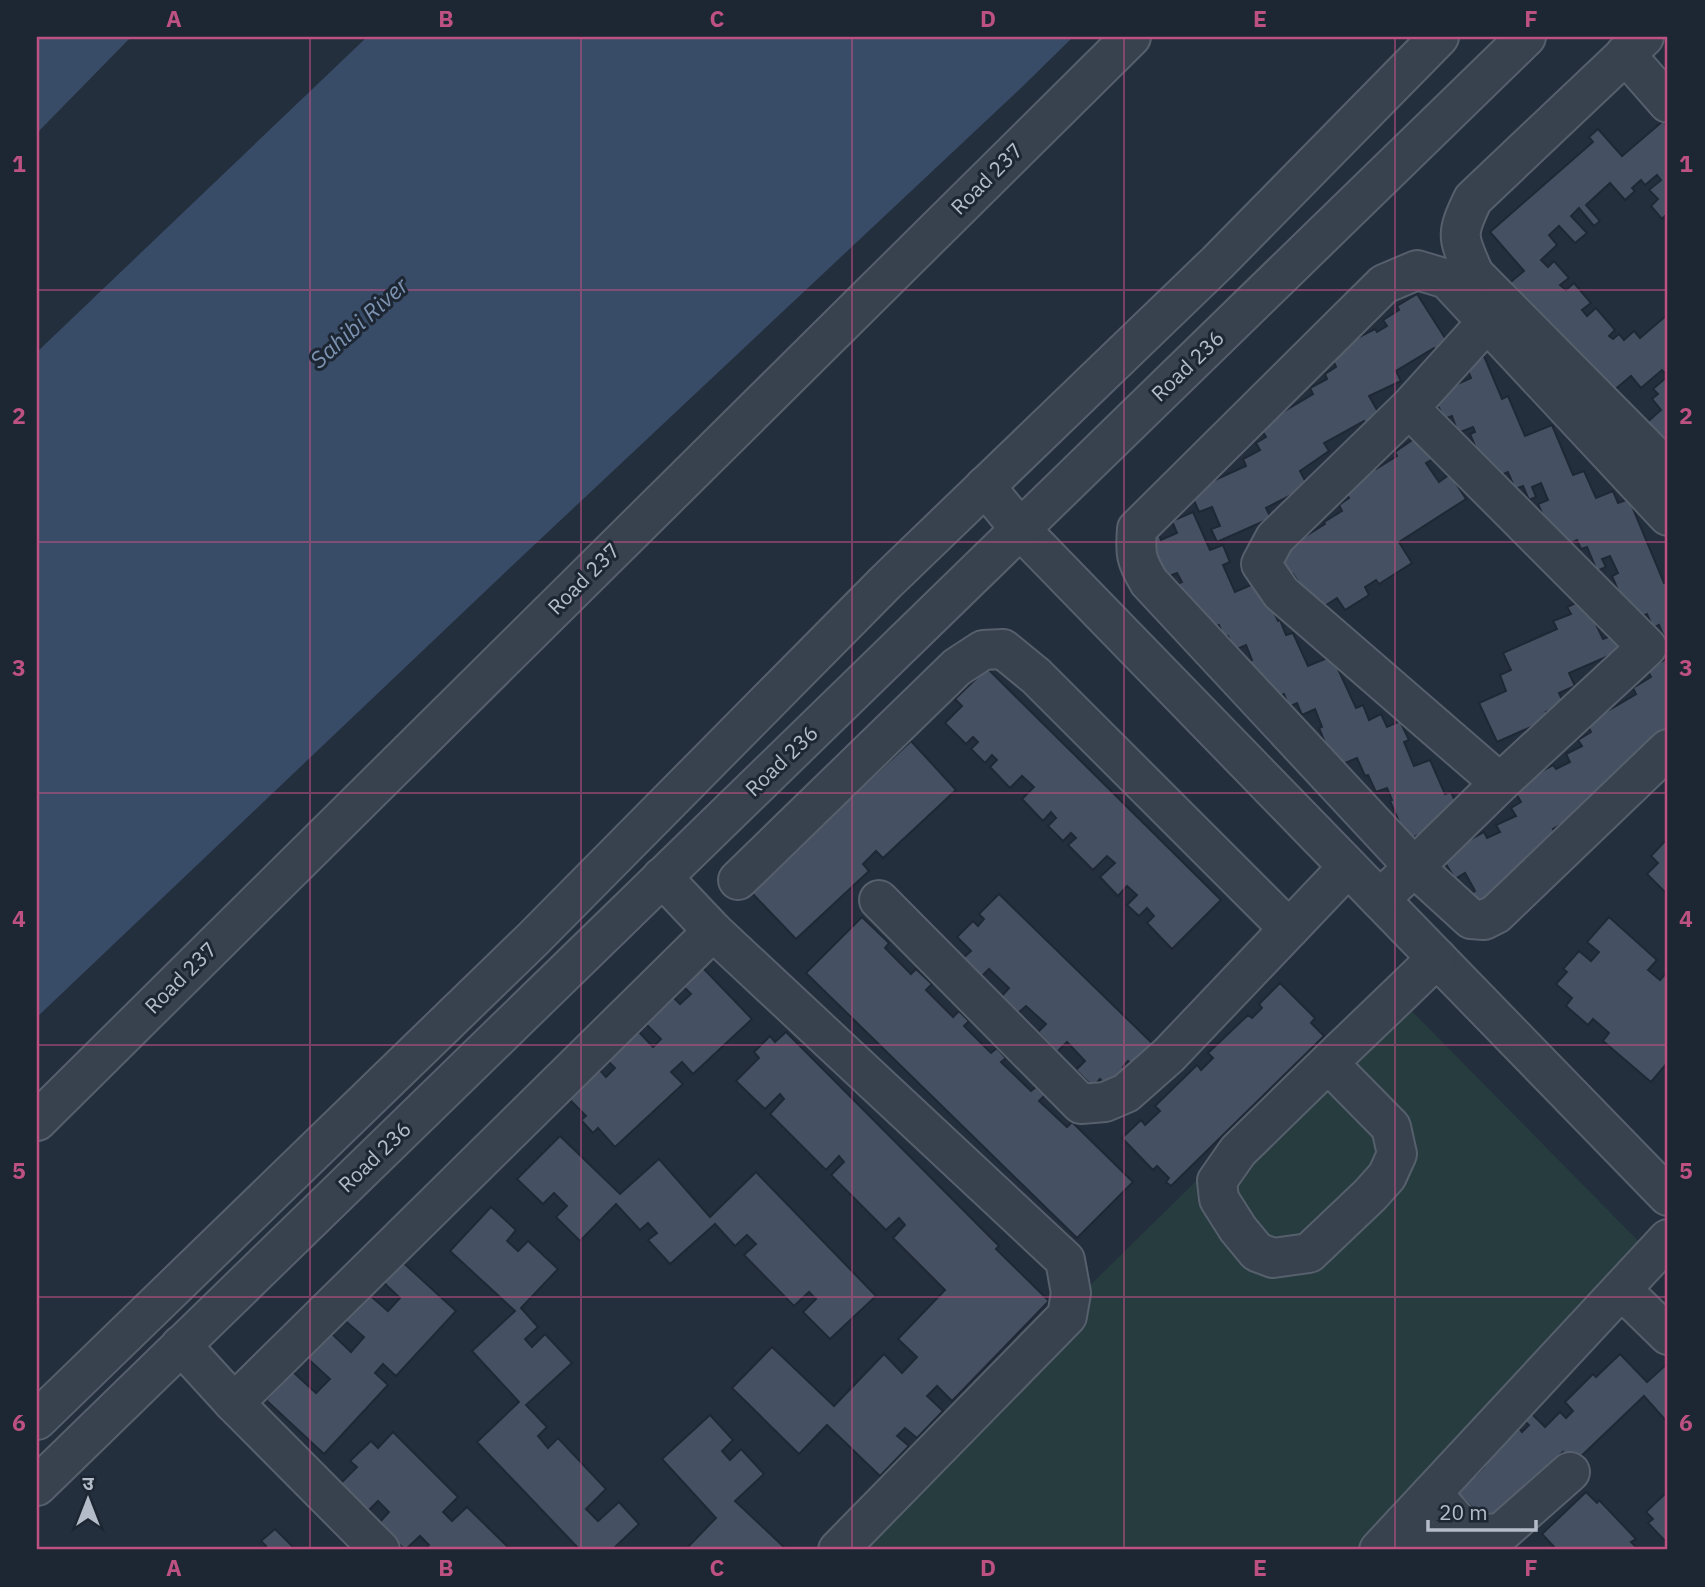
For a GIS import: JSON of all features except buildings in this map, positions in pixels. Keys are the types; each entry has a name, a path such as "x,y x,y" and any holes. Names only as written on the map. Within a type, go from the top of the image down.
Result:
{"street":[{"name":"Road 237","path":"37,1121 1131,37"},
{"path":"37,1420 534,938 877,592 1217,263 1438,37"},
{"name":"Road 236","path":"37,1486 1526,37"},
{"path":"1668,103 1634,45 1473,199 1461,223 1460,242 1474,274 1668,470"},
{"path":"1668,516 1447,279 1417,270 1384,284 1138,529 1136,549 1138,564 1149,582 1414,867 1471,919 1484,920 1496,914 1668,749"},
{"path":"1487,322 1409,408 1275,538 1261,564 1281,593 1500,783"},
{"path":"1380,899 1500,783 1658,649 1409,408"},
{"path":"985,486 1020,529 1668,1196"},
{"path":"737,880 957,667 983,650 1003,649 1036,676 1289,929"},
{"path":"879,900 1082,1104 1105,1102 1126,1093 1169,1055 1348,867"},
{"path":"662,877 713,931 1065,1260 1071,1293 1067,1316 838,1550"},
{"path":"234,1403 713,931"},
{"path":"1328,1063 1391,1127 1397,1154 1387,1176 1309,1254 1273,1258 1257,1252 1238,1229 1219,1199 1217,1181 1238,1151 1328,1063 1437,958"},
{"path":"1435,1550 1391,1537 1668,1240"},
{"path":"1622,1290 1668,1335"},
{"path":"181,1345 234,1403 380,1550"},
{"path":"1432,1493 1461,1543 1501,1533 1570,1472"}],"green space":[{"path":"1391,990 1655,1258 1356,1550 820,1550"}],"water":[{"path":"37,37 131,37 37,133"},
{"name":"Sahibi River","path":"367,37 1073,37 37,1017 37,352"}]}
